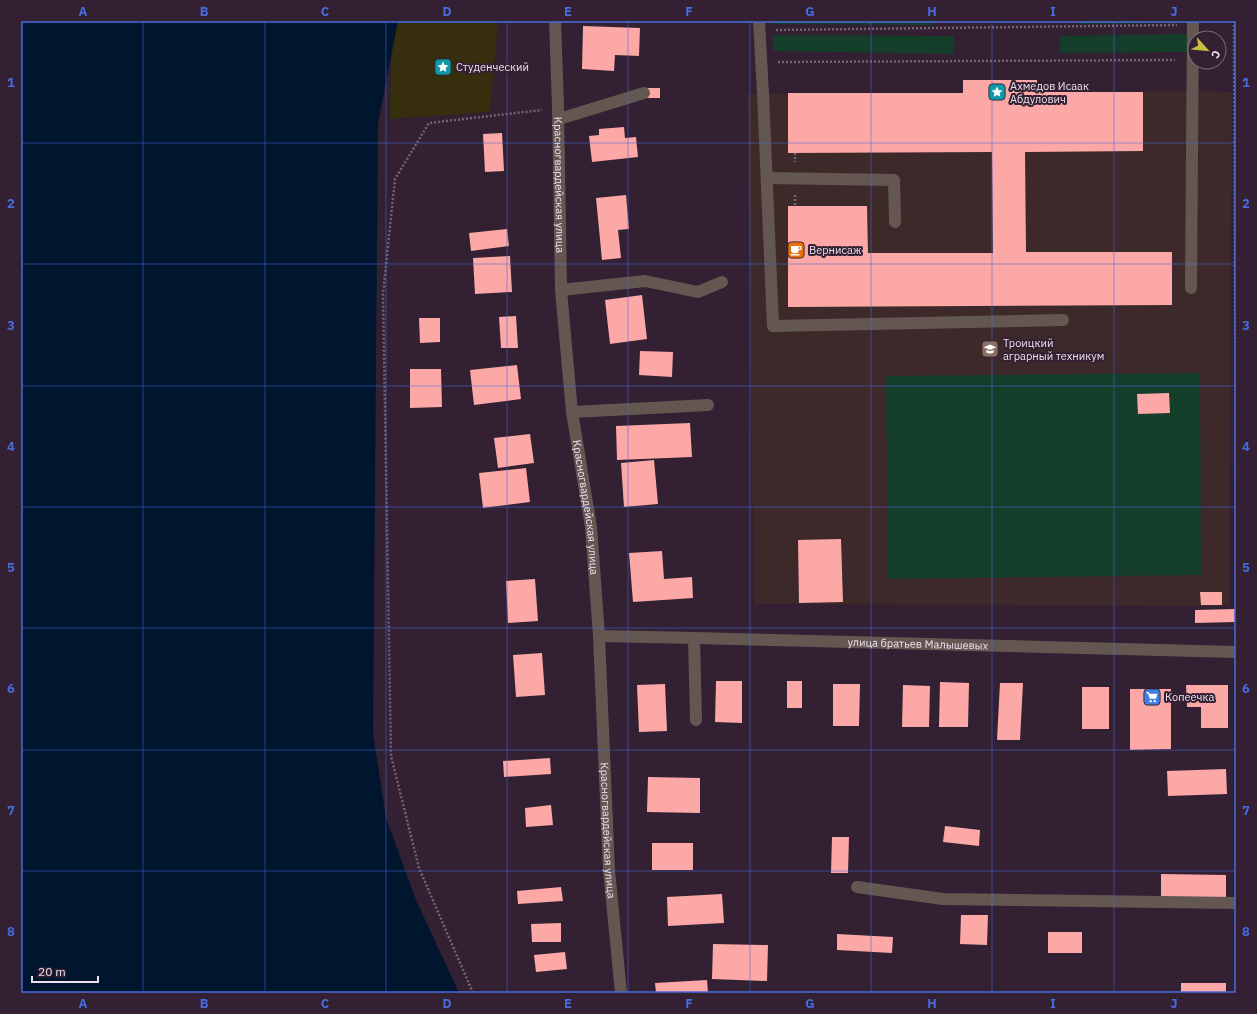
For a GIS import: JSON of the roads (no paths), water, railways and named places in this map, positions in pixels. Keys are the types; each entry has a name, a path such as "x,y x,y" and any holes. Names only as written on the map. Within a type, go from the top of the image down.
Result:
{"street":[{"name":"Красногвардейская улица","path":"555,21 559,113 561,290 572,412 590,527 599,636 609,870 621,993"},
{"path":"1191,288 1193,23"},
{"path":"759,26 762,62 773,326 1063,320"},
{"path":"559,113 644,93"},
{"path":"767,178 894,180 895,222"},
{"path":"561,290 645,281 698,292 722,282"},
{"path":"572,412 708,405"},
{"name":"улица братьев Малышевых","path":"599,636 1236,652"},
{"path":"694,638 696,720"},
{"path":"856,887 942,899 1236,903"}],"water":[{"path":"21,21 398,21 378,123 373,733 386,818 416,900 459,993 21,993"}],"place":[{"name":"Студенческий","path":"443,67"},
{"name":"Ахмедов Исаак Абдулович","path":"997,92"},
{"name":"Вернисаж","path":"796,250"},
{"name":"Троицкий аграрный техникум","path":"990,349"},
{"name":"Копеечка","path":"1152,697"}]}
